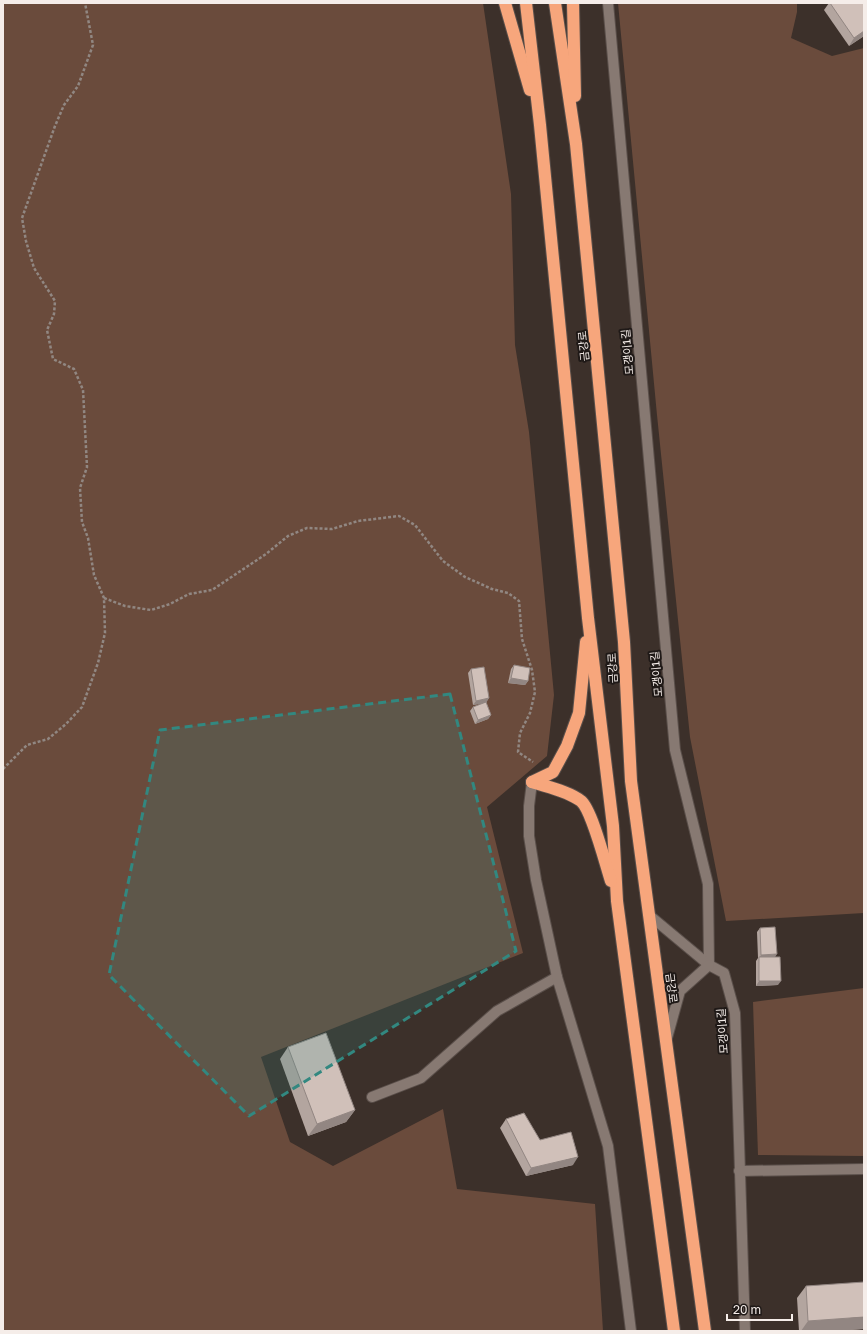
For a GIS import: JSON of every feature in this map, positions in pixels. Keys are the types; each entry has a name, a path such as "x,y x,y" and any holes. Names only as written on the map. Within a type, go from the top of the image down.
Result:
{"highway":[{"path":"505,3 540,125"},
{"name":"금강로","path":"526,3 540,125 588,618 613,826 617,901 674,1331"},
{"name":"금강로","path":"555,3 576,144 624,642 631,781 705,1331"},
{"path":"573,3 576,144"},
{"path":"532,782 554,772 567,746 579,712 588,618"},
{"path":"532,782 559,791 581,802 595,828 617,901"}],"street":[{"name":"모갱이1길","path":"608,3 675,750 708,884 709,965 724,973 735,1013 745,1331"},
{"path":"532,782 528,806 529,836 536,880 557,977 608,1146 631,1331"},
{"path":"649,915 709,965 680,991 666,1042"},
{"path":"372,1097 421,1078 497,1011 557,977"},
{"path":"739,1171 864,1169"}],"path":[{"path":"3,769 27,745 48,739 66,724 82,707 98,663 105,633 104,598 94,575 88,538 82,522 80,488 86,467 83,390 74,369 53,359 47,330 54,314 55,301 34,268 26,241 22,218 55,126 64,105 78,86 93,45 85,3"},
{"path":"104,598 125,606 151,610 170,604 189,594 212,590 266,554 288,536 307,528 332,529 358,521 399,516 415,524 443,561 460,573 492,589 508,593 519,601 522,639 532,670 535,692 530,713 520,733 518,752 528,760 554,772"}],"highlighted area":[{"path":"450,694 516,951 249,1116 109,975 160,730"}],"shaded area":[{"path":"3,3 483,3 511,194 515,345 529,432 554,695 547,756 487,807 523,953 261,1057 290,1142 333,1166 443,1109 457,1189 595,1204 603,1331 3,1331"},
{"path":"618,3 797,3 797,12 791,38 832,56 864,48 864,913 726,921 690,737 657,415"},
{"path":"864,988 864,1156 758,1155 753,1002"}],"building":[{"path":"830,3 864,3 864,31 854,38"},
{"path":"514,665 530,668 528,681 511,678"},
{"path":"484,667 489,698 476,701 471,669"},
{"path":"486,702 491,715 478,720 473,707"},
{"path":"775,927 777,954 761,955 760,928"},
{"path":"759,957 780,957 781,981 759,981"},
{"path":"326,1033 355,1110 317,1124 288,1047"},
{"path":"524,1113 540,1140 571,1132 578,1157 531,1168 506,1119"},
{"path":"864,1282 864,1317 808,1321 806,1286"}]}
